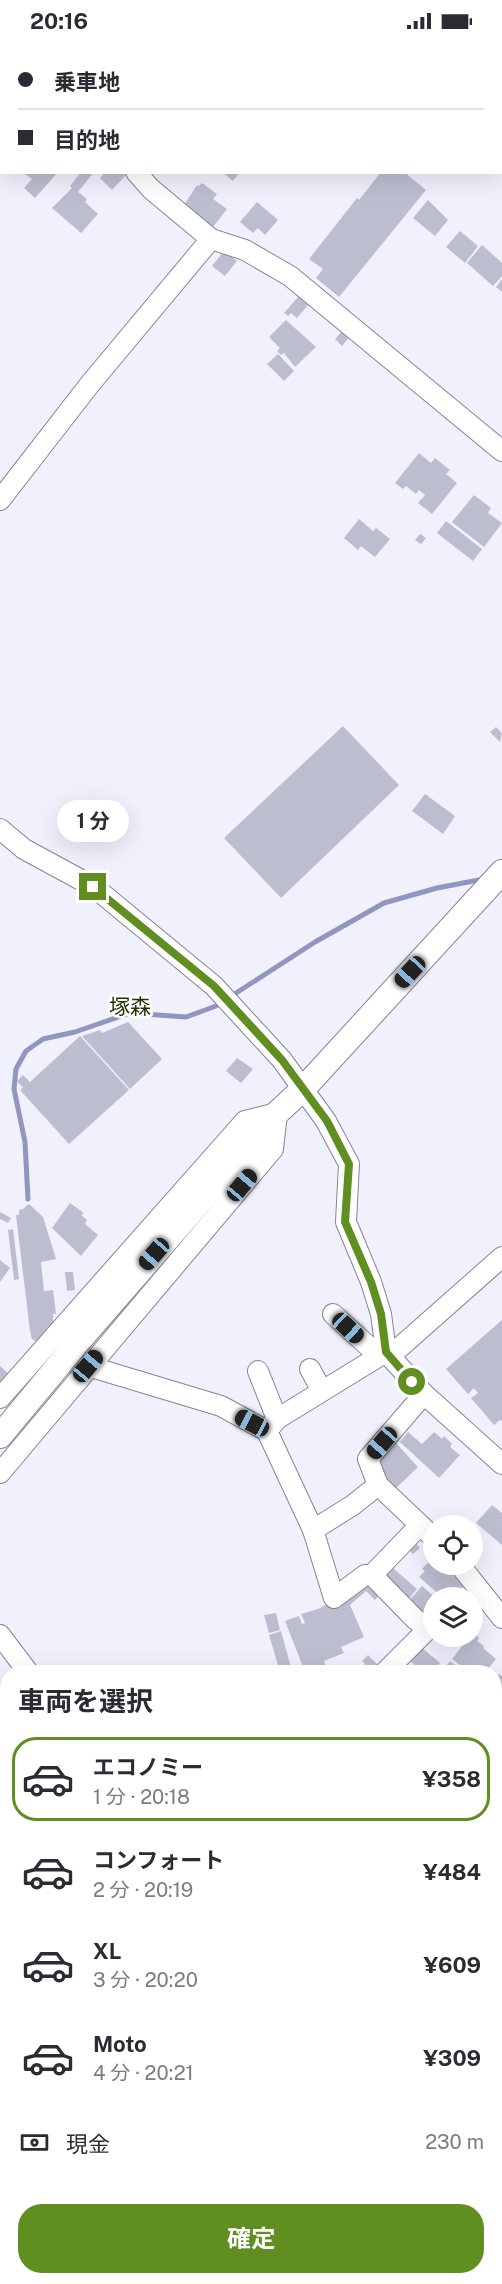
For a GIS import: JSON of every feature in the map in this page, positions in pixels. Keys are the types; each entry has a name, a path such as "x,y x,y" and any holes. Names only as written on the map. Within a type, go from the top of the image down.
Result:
{"street":[{"path":"138,174 151,189 211,239 245,250 290,276 502,450"},
{"path":"0,500 90,384 211,239"},
{"path":"0,829 24,849 93,887 214,986 282,1060 304,1088 327,1121 349,1164 345,1222 371,1282 381,1314 385,1354"},
{"path":"0,1436 78,1342 277,1113 304,1088 502,872"},
{"path":"0,1473 273,1149 277,1113"},
{"path":"0,1398 245,1121 277,1113"},
{"path":"272,1425 322,1391 385,1354 502,1257"},
{"path":"333,1314 385,1354 423,1394 502,1464"},
{"path":"88,1366 221,1406 272,1425"},
{"path":"310,1369 322,1391"},
{"path":"258,1371 272,1425 313,1530 334,1598 365,1575 372,1575 423,1535"},
{"path":"423,1394 368,1459 378,1485 423,1528"},
{"path":"313,1530 378,1485"},
{"path":"372,1575 415,1619 428,1629 392,1665"},
{"path":"468,1575 502,1618"},
{"path":"0,1635 23,1665"}],"building":[{"path":"25,174 56,174 35,198 24,188 32,179"},
{"path":"79,174 92,174 78,192 87,199 85,202 98,214 81,233 52,208 72,188 70,186"},
{"path":"127,174 112,190 100,178 103,175"},
{"path":"224,174 238,174 233,181"},
{"path":"379,174 406,174 426,190 339,297 316,278 323,269 309,259 357,198 359,200"},
{"path":"202,183 217,194 213,199 227,209 213,227 184,205 197,185"},
{"path":"428,200 448,220 435,236 413,218"},
{"path":"257,202 278,220 265,235 258,228 253,233 240,222"},
{"path":"460,231 478,246 465,263 446,247"},
{"path":"482,245 502,263 502,276 493,286 467,263"},
{"path":"224,251 237,261 225,276 212,266"},
{"path":"502,279 502,292 496,287"},
{"path":"299,296 309,304 297,318 291,313 288,316 284,313"},
{"path":"286,320 316,347 295,367 284,353 281,355 277,351 280,348 269,337"},
{"path":"344,329 351,335 342,346 335,339"},
{"path":"278,354 294,371 284,381 267,364"},
{"path":"419,453 431,463 435,458 450,470 446,474 457,483 432,514 418,503 425,495 419,490 416,494 406,486 403,489 395,483"},
{"path":"474,495 491,508 488,513 502,523 484,547 452,522"},
{"path":"359,519 373,531 376,528 390,539 375,557 361,546 358,550 344,538"},
{"path":"446,521 482,549 473,561 437,533"},
{"path":"420,534 426,538 421,544 415,540"},
{"path":"343,726 399,785 281,898 224,838"},
{"path":"496,727 502,733 500,742 490,732"},
{"path":"425,794 455,816 443,834 412,811"},
{"path":"128,1022 162,1059 130,1089 82,1036 100,1030 102,1033"},
{"path":"80,1036 129,1090 69,1144 20,1090 23,1088 17,1081 23,1075 30,1082"},
{"path":"237,1058 253,1069 241,1083 226,1071"},
{"path":"70,1203 84,1213 81,1215 87,1220 85,1224 98,1235 81,1256 52,1228"},
{"path":"29,1204 43,1217 56,1259 41,1262 44,1291 53,1290 56,1314 53,1314 53,1323 37,1342 32,1339 30,1331 16,1215 19,1215 19,1210"},
{"path":"0,1212 11,1218 8,1223 0,1219"},
{"path":"13,1229 19,1279 14,1280 8,1230"},
{"path":"0,1260 10,1268 0,1282"},
{"path":"65,1272 73,1272 75,1290 67,1291"},
{"path":"502,1320 502,1421 494,1425 471,1398 478,1393 474,1388 468,1394 446,1369"},
{"path":"0,1366 8,1373 0,1383"},
{"path":"408,1432 422,1444 434,1432 442,1439 444,1436 452,1444 450,1447 460,1455 439,1478 400,1442"},
{"path":"396,1443 418,1467 393,1491 376,1473 383,1467 378,1461"},
{"path":"492,1505 502,1513 502,1545 483,1529 483,1515"},
{"path":"414,1541 420,1548 413,1554 406,1547"},
{"path":"392,1567 417,1589 407,1601 382,1573"},
{"path":"423,1573 423,1575 459,1575 464,1579 461,1583 464,1586 431,1587 419,1577"},
{"path":"366,1577 382,1592 375,1600 366,1591 350,1605 364,1637 341,1647 344,1653 324,1661 325,1665 302,1665 285,1621 299,1616 302,1624 305,1623 301,1614 318,1609 341,1597"},
{"path":"422,1586 423,1587 423,1617 407,1603"},
{"path":"276,1613 280,1630 269,1633 264,1615"},
{"path":"281,1631 290,1665 278,1665 269,1635"},
{"path":"483,1645 484,1646 483,1648 496,1659 491,1665 460,1665 452,1659 461,1647"},
{"path":"421,1647 440,1663 438,1665 415,1665 410,1661"},
{"path":"368,1655 378,1665 364,1665 362,1661"}],"waterway":[{"path":"28,1199 25,1142 14,1089 16,1069 26,1051 43,1039 75,1032 130,1013 186,1017 216,1006 315,942 384,903 437,888 484,879"}],"district":[{"name":"塚森","path":"130,1007"}],"route":[{"path":"93,887 214,986 282,1060 327,1121 349,1164 345,1222 371,1282 381,1314 386,1352 412,1382"}]}
